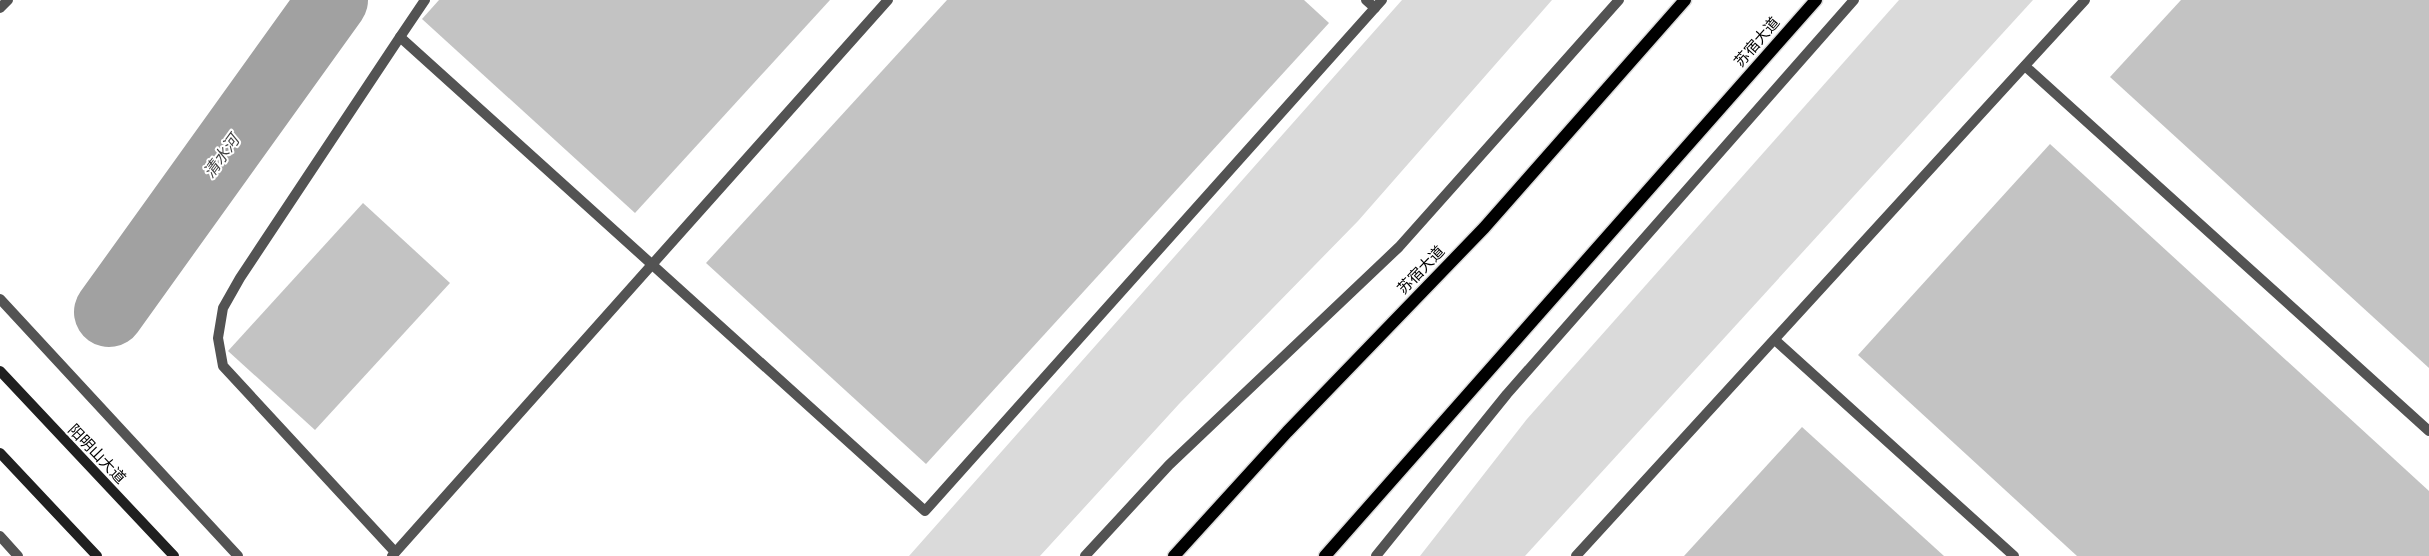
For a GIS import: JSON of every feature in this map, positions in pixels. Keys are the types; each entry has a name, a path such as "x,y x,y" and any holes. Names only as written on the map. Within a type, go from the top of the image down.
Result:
{"main road":[{"name":"苏宿大道","path":"1174,556 1287,432 1484,228 1684,0"},
{"name":"苏宿大道","path":"1325,556 1816,0"},
{"name":"阳明山大道","path":"0,371 174,556"},
{"path":"0,453 96,556"}],"lane":[{"path":"0,8 8,0"},
{"path":"425,0 240,278 223,308 218,338 223,366 393,554 888,0"},
{"path":"400,37 925,511 1379,4 1366,0"},
{"path":"1085,556 1168,465 1399,247 1619,0"},
{"path":"1376,556 1507,394 1854,0"},
{"path":"1576,556 2085,0"},
{"path":"2025,66 2429,431"},
{"path":"0,299 238,556"},
{"path":"1775,340 2014,556"},
{"path":"0,536 18,556"}],"shaded area":[{"path":"1402,0 1552,0 1358,221 1179,404 1040,556 909,556"},
{"path":"1899,0 2033,0 1525,556 1420,556 1527,419"}],"building":[{"path":"439,0 830,0 635,213 422,19"},
{"path":"947,0 1304,0 1329,23 926,464 706,263"},
{"path":"2181,0 2429,0 2429,368 2110,77"},
{"path":"2050,144 2429,491 2429,556 2077,556 1858,355"},
{"path":"363,203 450,283 315,430 228,351"},
{"path":"1802,427 1944,556 1684,556"}],"waterway":[{"name":"清水河","path":"109,312 333,0"}]}
